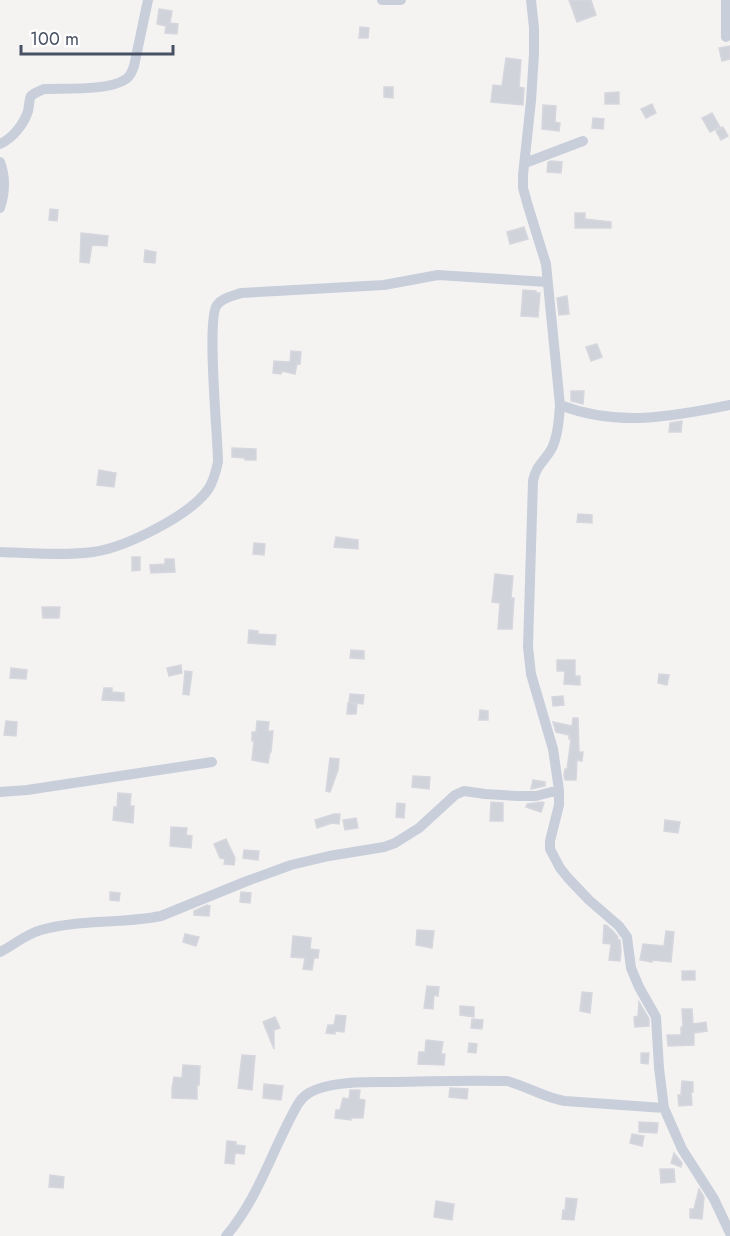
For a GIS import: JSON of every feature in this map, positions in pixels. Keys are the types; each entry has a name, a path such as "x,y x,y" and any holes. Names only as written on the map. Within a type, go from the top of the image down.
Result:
{"street":[{"path":"0,144 11,137 18,128 27,113 31,96 38,92 104,86 126,79 134,66 148,0"},
{"path":"382,0 401,0"},
{"path":"531,0 534,63 523,175 528,206 544,256 560,405 555,440 535,472 533,481 528,647 531,674 553,749 559,790 559,806 550,849 568,878 619,926 627,937 633,973 656,1017 664,1108 682,1149 714,1199 730,1233"},
{"path":"726,0 726,37"},
{"path":"525,163 584,141"},
{"path":"0,162 4,184 0,208"},
{"path":"0,552 100,551 168,522 187,510 209,488 216,474 218,462 213,312 217,305 227,297 241,293 384,285 438,275 547,282"},
{"path":"560,405 588,414 641,418 676,416 730,405"},
{"path":"0,792 27,790 212,762"},
{"path":"0,952 39,930 91,922 161,916 247,880 291,865 384,847 403,839 419,828 455,795 464,791 500,796 536,796 559,790"},
{"path":"226,1236 254,1193 297,1104 309,1092 325,1086 382,1082 507,1081 555,1100 664,1108"}],"building":[{"path":"569,0 591,0 596,15 577,22"},
{"path":"159,9 172,11 170,23 178,24 177,34 165,33 166,26 157,24"},
{"path":"360,27 369,28 368,38 359,38"},
{"path":"730,46 730,59 722,61 719,48"},
{"path":"506,58 521,60 519,87 524,88 523,105 491,102 493,85 502,86"},
{"path":"384,87 393,87 393,98 384,97"},
{"path":"619,92 619,104 605,104 605,93"},
{"path":"652,104 656,113 646,118 641,109"},
{"path":"543,105 556,106 555,122 560,123 559,131 542,129"},
{"path":"712,113 720,127 710,132 702,118"},
{"path":"593,118 604,119 603,129 592,128"},
{"path":"723,127 728,136 721,140 716,131"},
{"path":"548,162 562,162 561,173 547,172"},
{"path":"50,209 58,210 57,221 49,220"},
{"path":"575,213 585,213 585,219 611,222 611,228 575,228"},
{"path":"524,227 528,239 510,244 507,232"},
{"path":"81,233 108,236 107,246 92,245 89,263 80,262"},
{"path":"145,250 156,252 155,263 144,262"},
{"path":"523,290 540,293 538,317 521,316"},
{"path":"567,296 569,314 559,315 557,298"},
{"path":"597,344 602,357 591,361 586,347"},
{"path":"291,351 301,352 300,364 297,363 295,374 282,371 281,374 273,373 274,361 290,362"},
{"path":"571,391 584,391 583,404 571,401"},
{"path":"682,421 681,432 669,432 670,423"},
{"path":"232,448 256,449 256,460 232,457"},
{"path":"99,470 116,473 114,487 97,485"},
{"path":"578,514 592,515 592,523 577,522"},
{"path":"336,537 358,540 358,549 334,547"},
{"path":"254,543 265,544 264,555 253,554"},
{"path":"132,557 140,557 140,570 132,571"},
{"path":"165,559 174,559 175,572 151,573 150,565 165,564"},
{"path":"495,574 513,576 512,629 498,629 500,603 492,602"},
{"path":"42,607 60,607 59,618 43,618"},
{"path":"249,630 258,631 258,634 276,635 275,645 248,643"},
{"path":"351,650 364,651 364,659 350,658"},
{"path":"557,660 575,660 575,676 580,676 580,685 564,684 565,671 557,671"},
{"path":"181,665 182,673 169,676 167,668"},
{"path":"11,668 27,670 26,679 10,678"},
{"path":"185,671 192,672 189,695 183,694"},
{"path":"659,674 669,675 667,685 658,683"},
{"path":"104,688 112,688 112,692 124,693 124,701 102,700"},
{"path":"350,694 364,695 363,704 349,702"},
{"path":"563,696 564,705 553,706 552,697"},
{"path":"348,703 357,704 356,714 347,714"},
{"path":"480,710 488,711 488,720 479,720"},
{"path":"573,718 578,718 579,752 583,752 582,761 577,760 576,780 565,780 571,739 569,735 556,732 553,722 572,726"},
{"path":"6,721 17,722 16,736 4,735"},
{"path":"257,721 269,722 268,731 273,731 268,763 252,760 254,741 252,741 252,732 256,732"},
{"path":"330,758 339,759 338,770 330,792 326,791"},
{"path":"413,776 430,777 429,789 412,787"},
{"path":"533,780 545,782 545,786 531,789"},
{"path":"118,793 131,794 130,806 134,806 133,823 113,820"},
{"path":"491,802 503,803 503,821 490,821"},
{"path":"397,803 405,804 404,818 396,817"},
{"path":"544,803 541,812 526,807 527,804"},
{"path":"340,814 339,824 332,823 317,828 315,820"},
{"path":"356,818 358,828 345,830 343,820"},
{"path":"665,820 680,822 678,833 664,831"},
{"path":"171,827 187,828 186,835 192,836 191,848 170,846"},
{"path":"226,839 235,858 234,865 224,864 225,859 220,858 214,844"},
{"path":"244,850 259,851 258,860 243,858"},
{"path":"110,892 120,893 119,901 110,900"},
{"path":"241,892 251,893 250,903 240,902"},
{"path":"207,905 210,906 209,916 194,915 194,911"},
{"path":"604,925 620,940 620,961 609,960 611,944 603,943"},
{"path":"417,930 434,931 432,948 416,945"},
{"path":"666,931 674,932 671,962 640,960 643,944 664,946"},
{"path":"185,934 199,937 196,946 183,942"},
{"path":"293,936 311,938 310,949 319,950 318,958 314,958 312,970 303,969 305,958 291,957"},
{"path":"682,971 695,971 695,980 682,980"},
{"path":"427,986 439,987 438,996 434,995 433,1009 424,1008"},
{"path":"582,992 592,993 590,1013 580,1011"},
{"path":"639,1002 649,1019 649,1026 635,1027 634,1017 638,1016"},
{"path":"460,1006 474,1007 474,1017 460,1015"},
{"path":"682,1009 692,1009 693,1024 706,1022 707,1031 694,1033 694,1045 668,1046 667,1035 681,1035"},
{"path":"336,1015 346,1016 344,1032 326,1033 328,1025 334,1025"},
{"path":"275,1017 280,1028 274,1030 274,1049 263,1022"},
{"path":"472,1019 483,1020 482,1029 471,1028"},
{"path":"426,1040 443,1042 441,1054 445,1054 444,1065 418,1064 419,1052 425,1052"},
{"path":"469,1043 477,1044 476,1053 468,1052"},
{"path":"641,1053 649,1053 648,1064 641,1063"},
{"path":"242,1055 255,1056 252,1090 238,1088"},
{"path":"183,1065 200,1066 197,1099 172,1098 174,1077 182,1078"},
{"path":"682,1081 693,1082 692,1105 679,1106 678,1095 681,1095"},
{"path":"264,1084 283,1086 281,1100 263,1098"},
{"path":"450,1088 468,1089 467,1099 449,1097"},
{"path":"350,1090 360,1090 359,1099 365,1100 363,1118 351,1118 351,1120 335,1118 336,1110 340,1110 343,1098 349,1099"},
{"path":"639,1122 658,1123 657,1133 639,1132"},
{"path":"632,1134 644,1136 642,1146 630,1143"},
{"path":"227,1141 245,1146 244,1154 235,1153 234,1164 225,1163"},
{"path":"674,1153 682,1163 681,1167 671,1163"},
{"path":"660,1169 674,1169 675,1182 661,1183"},
{"path":"50,1175 64,1177 63,1188 49,1187"},
{"path":"699,1189 704,1197 702,1219 690,1218 690,1209 694,1209"},
{"path":"566,1198 577,1199 574,1220 562,1219"},
{"path":"436,1201 454,1204 452,1220 434,1217"}]}
